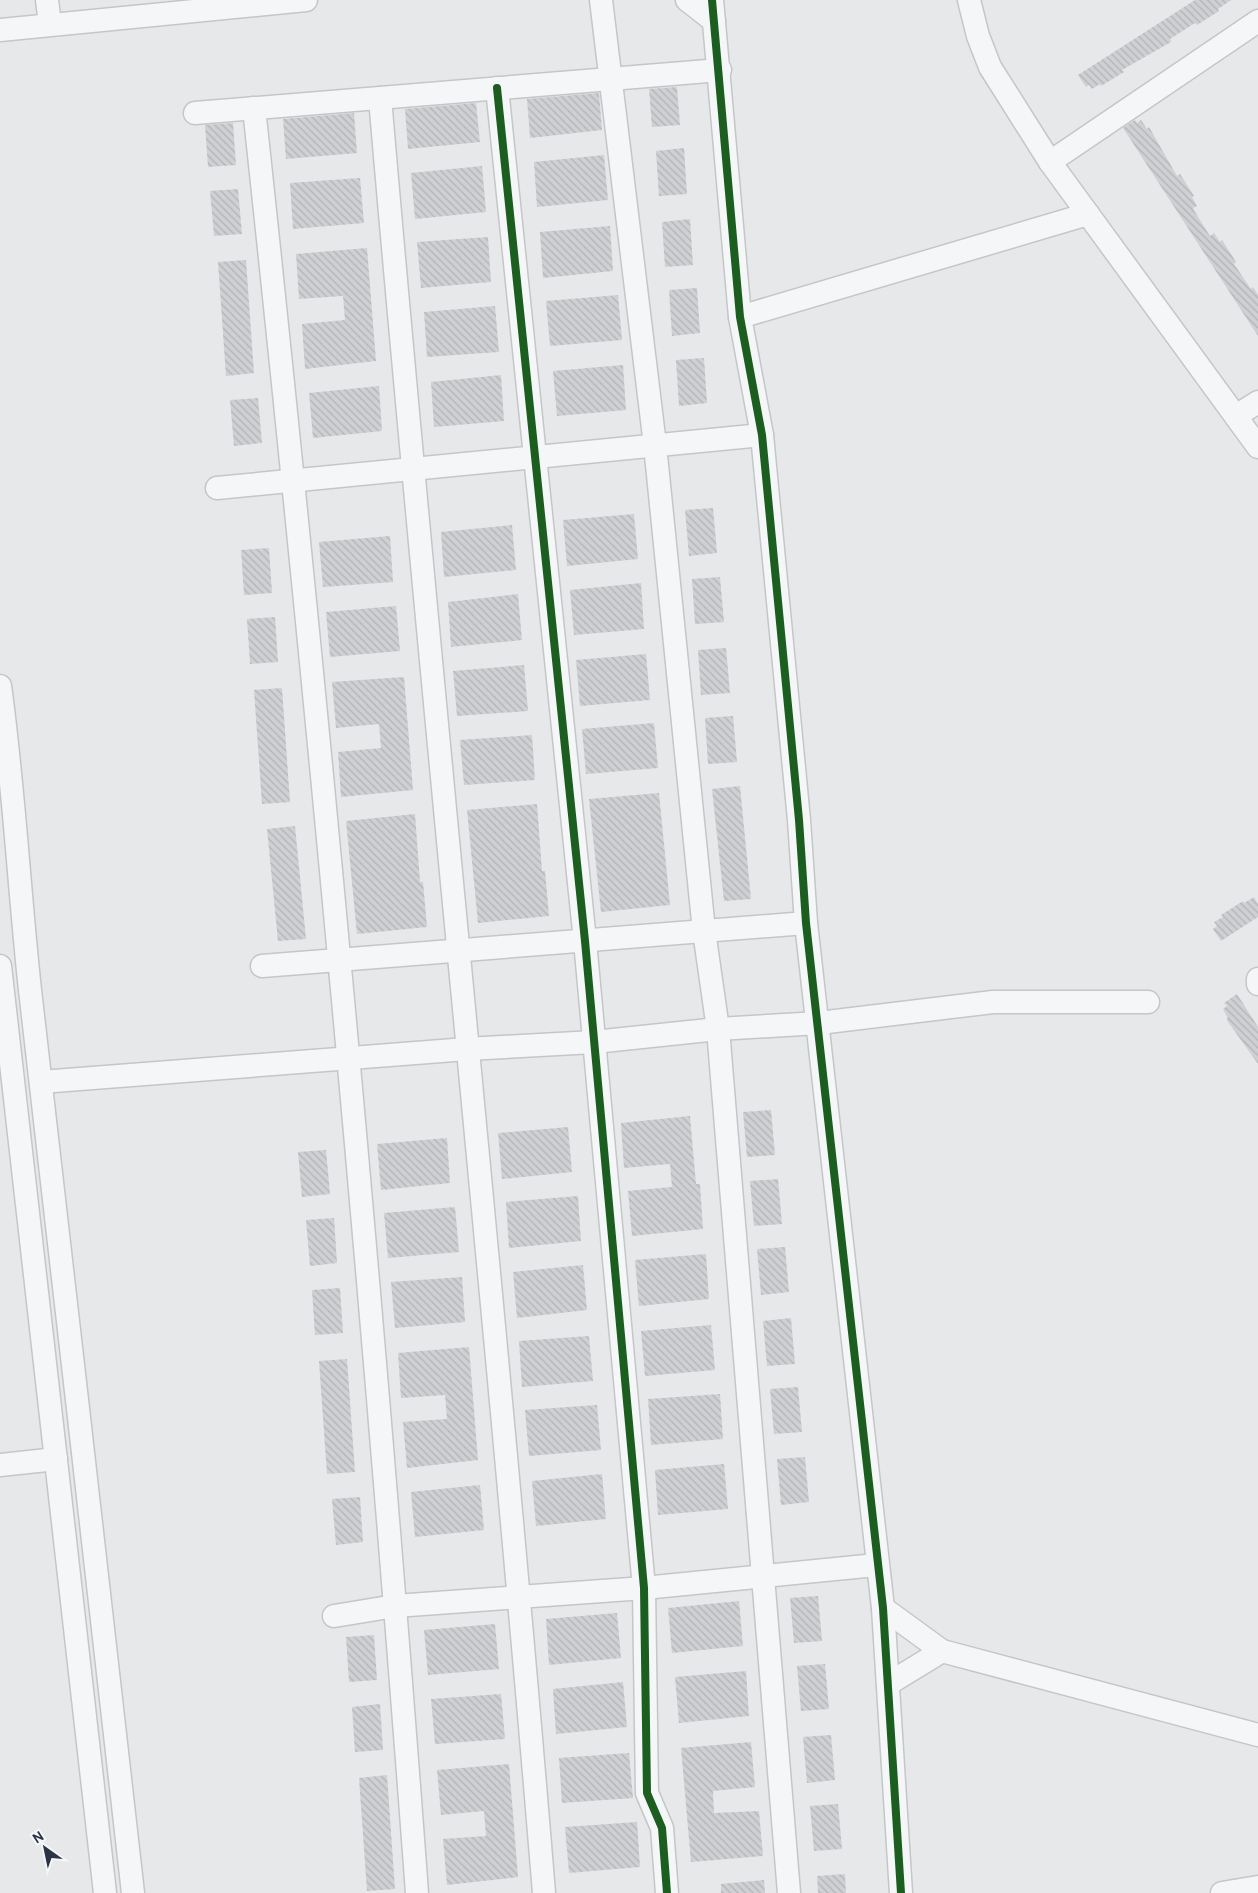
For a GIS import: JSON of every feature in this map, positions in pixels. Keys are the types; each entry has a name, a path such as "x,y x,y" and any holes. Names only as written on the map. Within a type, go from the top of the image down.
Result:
{"street":[{"path":"47,0 50,24"},
{"path":"0,30 306,0"},
{"path":"601,0 655,445 704,931 718,1029 789,1893"},
{"path":"687,0 713,10 720,70 740,317 762,434 798,810 806,923 819,1022 876,1565 883,1608 901,1893"},
{"path":"973,2 978,36 990,67 1050,162 1258,447"},
{"path":"1050,162 1258,21"},
{"path":"195,113 720,70"},
{"path":"497,88 585,941 644,1588 647,1793 662,1828 667,1893"},
{"path":"380,98 412,469 520,1595 544,1893"},
{"path":"254,108 294,481 348,1058 396,1606 416,1893"},
{"path":"740,317 1088,214"},
{"path":"1236,416 1258,402"},
{"path":"217,488 762,434"},
{"path":"0,686 41,1082 97,1555 133,1893"},
{"path":"262,966 806,923"},
{"path":"0,966 105,1893"},
{"path":"1258,979 1258,984"},
{"path":"41,1082 467,1049 594,1042 718,1029 819,1022 993,1002 1148,1002"},
{"path":"0,1465 56,1459"},
{"path":"334,1616 396,1606 520,1595 644,1588 876,1565"},
{"path":"883,1608 942,1651 1258,1735"},
{"path":"888,1684 942,1651"},
{"path":"1222,1893 1258,1887"}],"building":[{"path":"1195,0 1231,0 1218,9 1219,11 1197,25 1195,23 1170,39 1171,42 1122,70 1124,72 1101,86 1100,84 1092,89 1089,85 1086,87 1078,75"},
{"path":"677,87 680,125 652,127 649,89"},
{"path":"599,93 602,130 530,138 527,99"},
{"path":"476,103 480,142 408,149 405,109"},
{"path":"354,113 357,153 286,159 283,119"},
{"path":"1135,120 1137,123 1141,120 1147,129 1149,127 1177,176 1180,174 1194,196 1192,197 1197,206 1193,208 1210,236 1214,233 1220,242 1222,240 1236,262 1234,264 1251,289 1253,287 1258,295 1258,336 1123,128"},
{"path":"233,123 236,165 208,167 205,125"},
{"path":"684,148 687,194 659,196 656,151"},
{"path":"604,155 608,200 537,207 534,162"},
{"path":"482,166 486,212 415,219 411,173"},
{"path":"360,178 364,223 293,229 290,183"},
{"path":"238,189 242,234 214,236 210,191"},
{"path":"690,219 693,265 665,267 662,222"},
{"path":"610,226 613,271 543,278 540,232"},
{"path":"488,237 491,282 421,288 417,242"},
{"path":"367,248 376,361 305,369 302,324 345,320 343,296 299,299 296,254"},
{"path":"246,260 254,373 226,376 218,262"},
{"path":"697,288 700,333 672,336 669,290"},
{"path":"618,295 622,340 550,346 546,301"},
{"path":"495,306 499,352 427,357 424,312"},
{"path":"704,358 707,403 679,406 676,360"},
{"path":"623,365 626,410 557,416 553,371"},
{"path":"501,375 504,421 434,427 431,382"},
{"path":"379,386 382,431 313,438 309,393"},
{"path":"258,398 262,443 234,446 230,400"},
{"path":"713,508 717,553 689,556 685,510"},
{"path":"634,514 638,559 567,566 563,520"},
{"path":"512,525 516,570 444,577 441,532"},
{"path":"390,536 393,582 323,587 319,542"},
{"path":"269,548 272,593 244,595 241,550"},
{"path":"720,577 724,622 695,624 692,579"},
{"path":"641,583 644,629 574,635 570,590"},
{"path":"518,594 522,640 451,647 448,602"},
{"path":"396,606 400,651 330,657 326,612"},
{"path":"275,617 278,662 250,664 247,619"},
{"path":"726,648 730,693 701,695 698,650"},
{"path":"646,654 650,700 580,706 576,660"},
{"path":"524,665 528,711 457,716 453,671"},
{"path":"404,677 413,790 341,797 338,752 381,748 379,724 336,728 332,682"},
{"path":"282,688 290,802 262,804 254,690"},
{"path":"733,716 737,762 708,764 705,718"},
{"path":"654,723 658,768 586,774 582,729"},
{"path":"532,735 535,780 464,785 460,740"},
{"path":"740,786 751,899 724,901 712,789"},
{"path":"659,793 670,905 601,912 589,799"},
{"path":"537,804 542,871 545,871 549,916 478,923 467,810"},
{"path":"415,814 420,882 423,882 427,927 357,934 346,821"},
{"path":"295,826 306,939 278,941 267,829"},
{"path":"1254,897 1258,904 1258,917 1221,941 1213,929 1217,926 1214,922 1223,917 1221,915 1243,901 1244,903"},
{"path":"1237,994 1258,1027 1258,1064 1226,1019 1228,1018 1223,1009 1227,1006 1224,1003"},
{"path":"771,1110 775,1155 747,1157 743,1112"},
{"path":"690,1116 696,1184 700,1184 703,1229 632,1236 628,1191 672,1187 670,1164 624,1168 621,1123"},
{"path":"568,1127 572,1172 502,1179 498,1133"},
{"path":"447,1138 450,1183 381,1190 377,1144"},
{"path":"326,1150 330,1194 302,1197 298,1152"},
{"path":"778,1179 782,1224 754,1226 750,1181"},
{"path":"578,1196 581,1241 509,1248 506,1202"},
{"path":"455,1207 459,1252 388,1258 384,1213"},
{"path":"334,1218 337,1263 310,1266 306,1220"},
{"path":"785,1247 789,1292 761,1295 757,1249"},
{"path":"706,1254 709,1299 639,1306 635,1260"},
{"path":"583,1265 587,1310 517,1318 513,1272"},
{"path":"462,1277 465,1322 395,1328 391,1282"},
{"path":"340,1288 343,1333 315,1335 312,1290"},
{"path":"791,1318 795,1364 767,1366 763,1321"},
{"path":"711,1325 715,1370 645,1376 641,1331"},
{"path":"589,1336 593,1381 522,1387 519,1341"},
{"path":"469,1347 478,1460 407,1468 403,1422 447,1419 445,1395 401,1398 398,1353"},
{"path":"347,1359 355,1472 327,1474 319,1361"},
{"path":"798,1387 802,1432 774,1434 770,1389"},
{"path":"720,1394 723,1439 651,1445 648,1399"},
{"path":"597,1405 601,1450 529,1456 525,1410"},
{"path":"805,1457 809,1502 781,1505 777,1459"},
{"path":"724,1464 728,1509 658,1515 655,1470"},
{"path":"602,1474 606,1519 536,1526 532,1481"},
{"path":"480,1485 484,1530 415,1537 411,1492"},
{"path":"360,1497 363,1542 336,1545 332,1499"},
{"path":"818,1596 822,1641 794,1643 790,1598"},
{"path":"739,1601 743,1646 672,1653 668,1608"},
{"path":"617,1613 621,1658 549,1665 546,1619"},
{"path":"495,1624 499,1669 428,1675 424,1630"},
{"path":"374,1635 377,1680 349,1682 346,1637"},
{"path":"825,1664 829,1709 801,1711 797,1666"},
{"path":"746,1671 749,1716 679,1723 675,1677"},
{"path":"623,1682 627,1727 556,1734 553,1689"},
{"path":"501,1694 505,1739 435,1744 431,1699"},
{"path":"380,1704 383,1750 355,1752 352,1707"},
{"path":"831,1735 835,1780 807,1783 803,1737"},
{"path":"751,1742 755,1787 713,1791 714,1813 759,1811 763,1856 691,1862 681,1748"},
{"path":"629,1753 633,1798 562,1803 559,1758"},
{"path":"509,1764 518,1877 447,1885 443,1839 486,1836 484,1811 441,1815 437,1770"},
{"path":"387,1775 395,1889 367,1891 359,1778"},
{"path":"838,1804 842,1849 814,1851 810,1806"},
{"path":"637,1822 640,1867 569,1873 565,1827"},
{"path":"845,1874 846,1893 818,1893 817,1876"},
{"path":"764,1880 765,1893 721,1893 721,1884"}],"cycle path":[{"path":"712,0 740,317 762,435 799,820 806,923 883,1608 901,1893"},
{"path":"497,88 585,941 644,1588 647,1793 662,1828 667,1893"}]}
